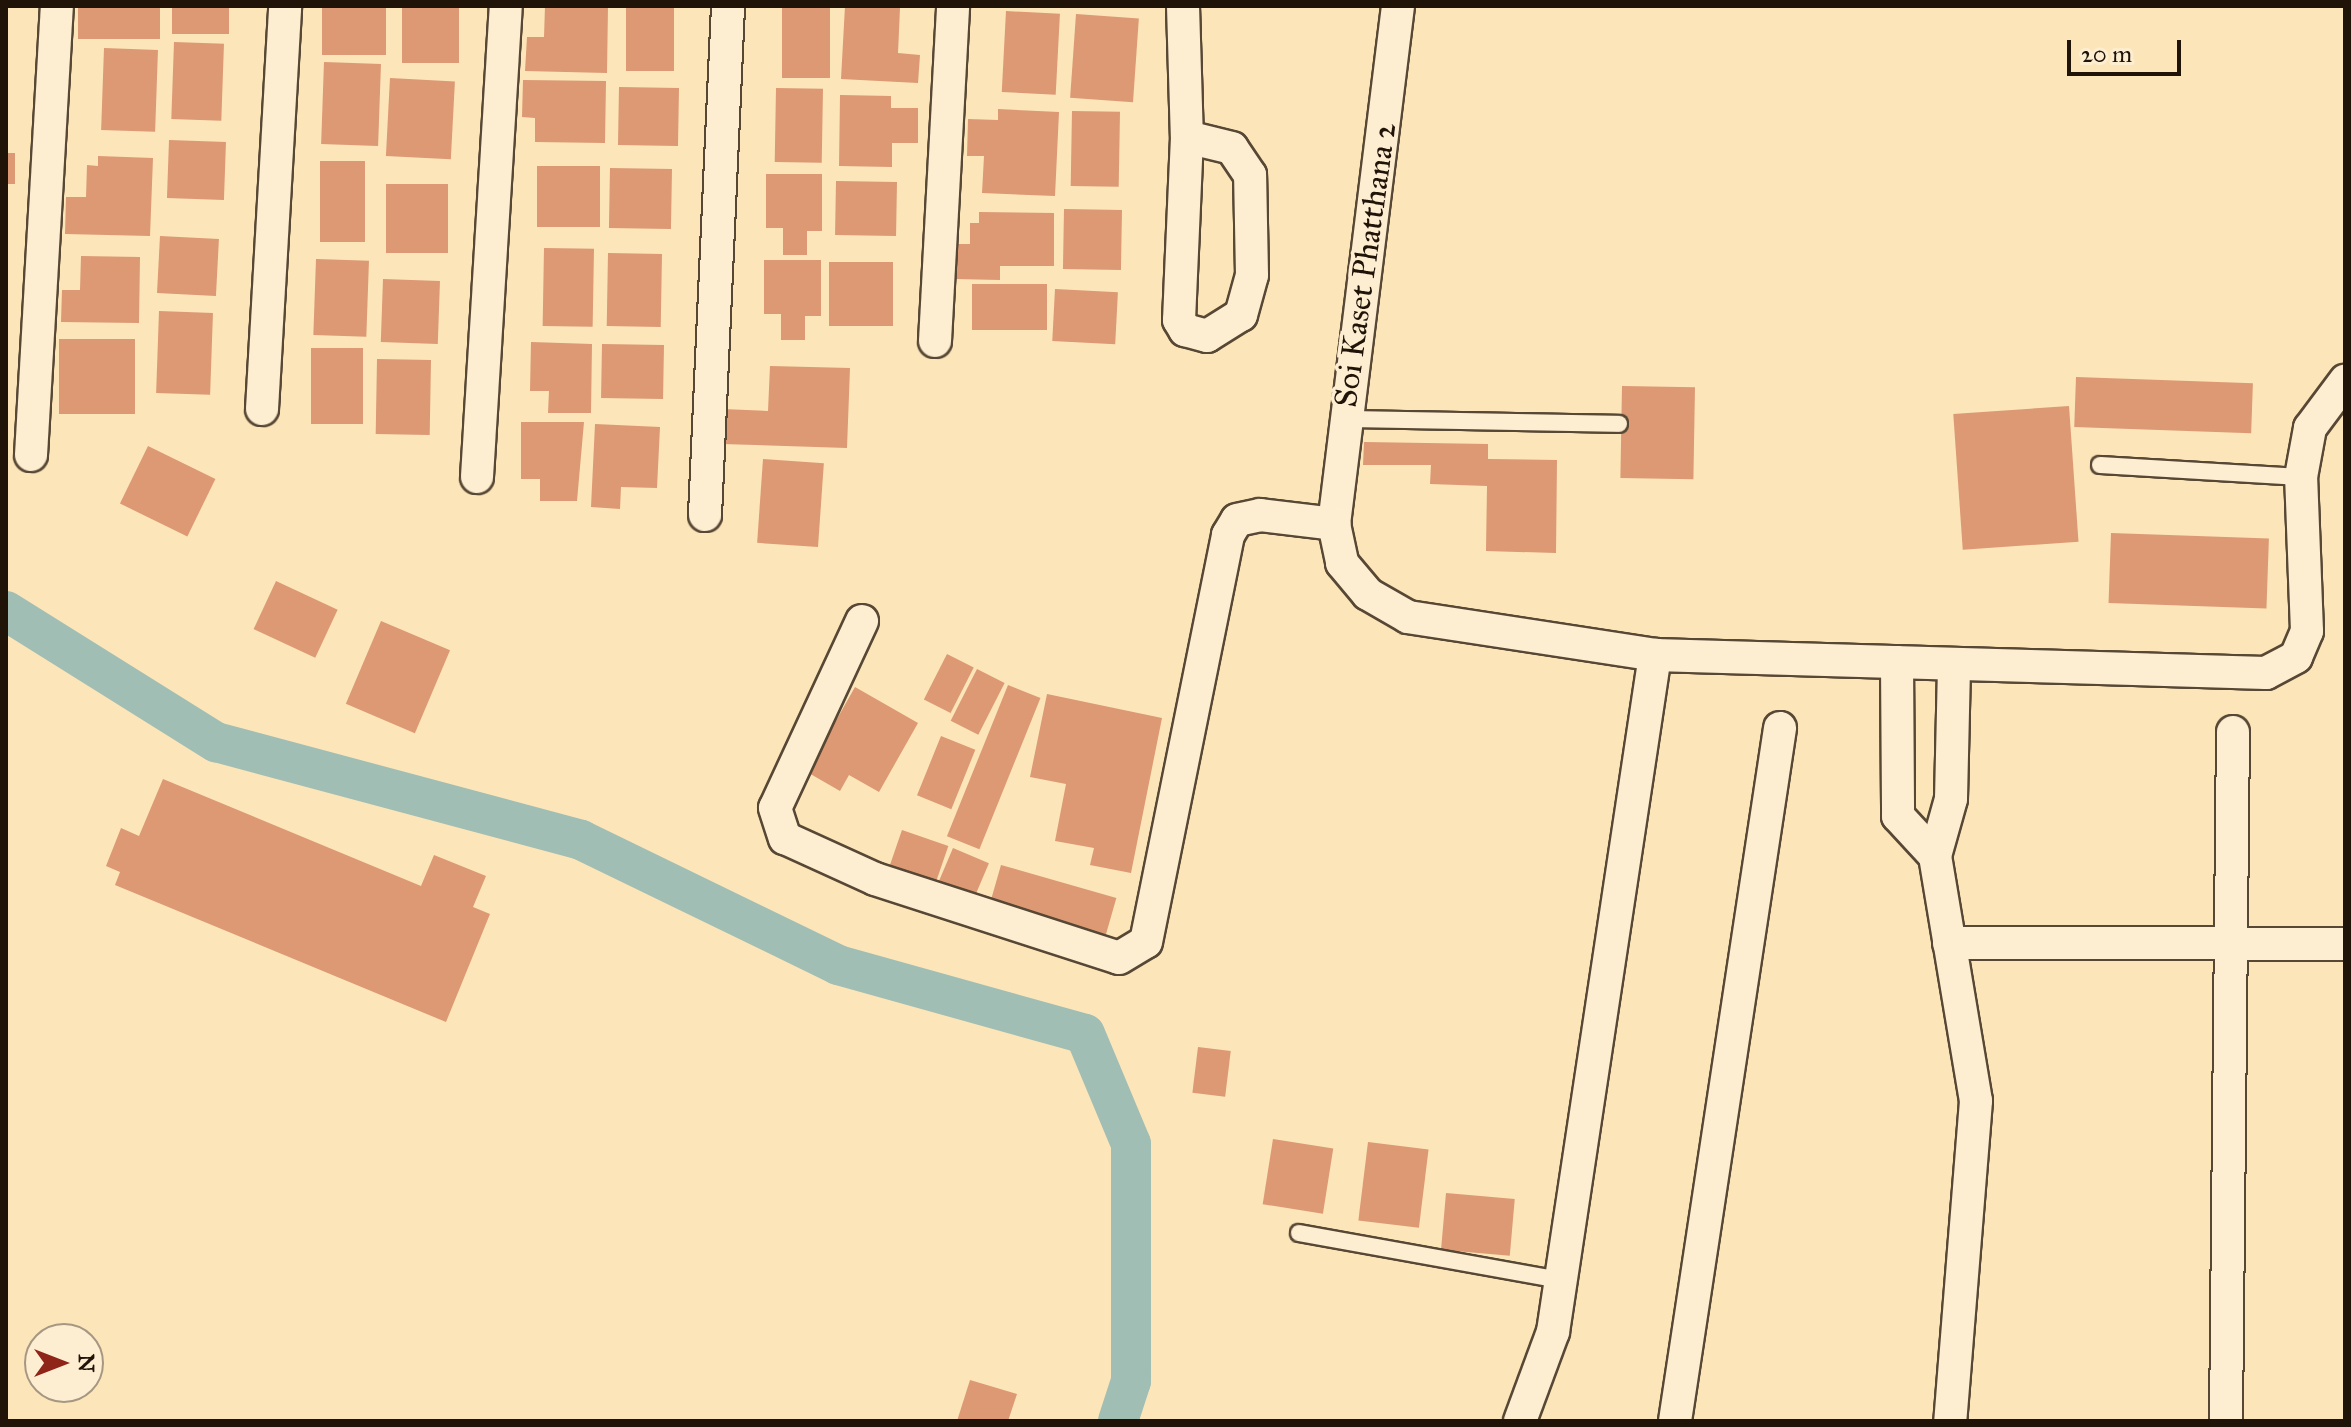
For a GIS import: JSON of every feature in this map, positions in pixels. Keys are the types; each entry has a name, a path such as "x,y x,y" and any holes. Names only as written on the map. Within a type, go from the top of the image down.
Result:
{"street":[{"path":"31,455 57,6"},
{"path":"262,409 285,6"},
{"path":"477,477 506,6"},
{"path":"705,515 728,6"},
{"path":"935,341 953,6"},
{"path":"1183,6 1187,137 1179,320 1185,330 1207,336 1241,315 1252,275 1250,175 1232,148 1187,137"},
{"name":"Soi Kaset Phatthana 2","path":"1398,6 1344,419 1334,524 1342,563 1368,594 1408,617 1655,655 2266,673 2296,657 2307,631 2301,477 2310,428 2345,381"},
{"path":"862,621 775,808 785,838 875,879 1119,958 1146,942 1228,535 1237,520 1260,515 1334,524"},
{"path":"1520,1421 1553,1332 1655,655"},
{"path":"1897,662 1898,816 1935,856"},
{"path":"1950,1421 1976,1101 1935,856 1951,799 1954,664"},
{"path":"1675,1421 1780,728"},
{"path":"2226,1421 2233,732"},
{"path":"1949,943 2345,944"}],"lane":[{"path":"1344,419 1619,424"},
{"path":"2100,465 2301,477"},
{"path":"1299,1233 1560,1280"}],"building":[{"path":"78,6 160,6 160,39 78,39"},
{"path":"172,6 229,6 229,34 172,34"},
{"path":"322,6 386,6 386,55 322,55"},
{"path":"402,6 459,6 459,63 402,63"},
{"path":"545,6 608,6 607,73 525,71 527,37 544,37"},
{"path":"626,6 674,6 674,71 626,71"},
{"path":"782,6 830,6 830,78 782,78"},
{"path":"845,6 900,8 898,53 920,55 918,83 841,79"},
{"path":"1006,11 1060,14 1056,95 1002,92"},
{"path":"1076,14 1139,18 1133,102 1070,98"},
{"path":"174,42 224,44 221,121 171,119"},
{"path":"104,48 158,50 155,132 101,130"},
{"path":"324,62 381,64 378,146 321,144"},
{"path":"390,78 455,81 451,159 386,156"},
{"path":"523,80 606,81 605,143 535,142 535,118 522,117"},
{"path":"619,87 679,88 678,146 618,145"},
{"path":"776,88 823,89 822,163 775,162"},
{"path":"840,95 891,96 891,108 918,108 918,143 892,143 892,167 839,166"},
{"path":"998,109 1059,112 1055,196 982,193 984,156 967,156 968,119 998,120"},
{"path":"1072,111 1120,112 1119,187 1071,186"},
{"path":"169,140 226,142 224,200 167,198"},
{"path":"6,153 15,153 15,184 6,184"},
{"path":"98,156 153,158 150,236 65,234 66,197 86,197 87,165 98,166"},
{"path":"320,161 365,161 365,242 320,242"},
{"path":"537,166 600,166 600,227 537,227"},
{"path":"610,168 672,169 671,229 609,228"},
{"path":"766,174 822,174 822,231 807,231 807,255 783,255 783,228 766,228"},
{"path":"836,181 897,182 896,236 835,235"},
{"path":"386,184 448,184 448,253 386,253"},
{"path":"1064,209 1122,210 1121,270 1063,269"},
{"path":"979,212 1054,213 1054,266 1000,266 1000,280 956,279 957,244 970,244 970,223 979,223"},
{"path":"160,236 219,239 216,296 157,293"},
{"path":"544,248 594,249 593,327 543,326"},
{"path":"608,253 662,254 661,327 607,326"},
{"path":"81,256 140,257 139,323 61,322 62,290 80,290"},
{"path":"316,259 369,261 366,337 313,335"},
{"path":"764,260 821,260 821,316 805,316 805,340 781,340 781,314 764,314"},
{"path":"829,262 893,262 893,326 829,326"},
{"path":"383,279 440,281 438,344 381,342"},
{"path":"972,284 1047,284 1047,330 972,330"},
{"path":"1055,289 1118,292 1115,344 1052,341"},
{"path":"159,311 213,313 210,395 156,393"},
{"path":"59,339 135,339 135,414 59,414"},
{"path":"531,342 592,344 591,413 548,413 549,391 530,391"},
{"path":"602,344 664,345 663,399 601,398"},
{"path":"311,348 363,348 363,424 311,424"},
{"path":"377,359 431,360 430,435 376,434"},
{"path":"770,366 850,368 847,448 722,444 723,409 768,411"},
{"path":"2076,377 2253,383 2251,433 2074,427"},
{"path":"1622,386 1695,387 1693,479 1620,478"},
{"path":"2069,406 2078,542 1963,550 1953,414"},
{"path":"521,422 584,422 577,501 540,501 540,479 521,479"},
{"path":"595,424 660,427 657,488 621,487 620,509 591,507"},
{"path":"1364,442 1488,444 1488,459 1557,460 1556,553 1486,551 1487,486 1430,484 1431,465 1363,465"},
{"path":"148,446 215,479 187,536 120,504"},
{"path":"763,459 824,463 818,547 757,543"},
{"path":"2111,533 2269,539 2266,608 2109,603"},
{"path":"276,581 338,610 315,658 254,629"},
{"path":"381,621 450,650 415,733 346,704"},
{"path":"947,654 974,668 951,713 924,699"},
{"path":"977,669 1005,683 978,735 951,721"},
{"path":"1008,685 1040,698 979,849 947,836"},
{"path":"855,687 918,723 879,792 849,775 840,791 807,772"},
{"path":"1047,694 1162,718 1131,873 1090,865 1094,848 1055,841 1066,784 1030,777"},
{"path":"941,736 975,750 951,809 917,795"},
{"path":"163,779 421,886 434,855 486,876 473,907 490,914 446,1022 115,885 120,872 106,866 121,828 139,836"},
{"path":"902,830 948,846 935,886 888,870"},
{"path":"953,848 989,863 971,907 935,891"},
{"path":"1001,865 1116,898 1105,938 989,905"},
{"path":"1198,1047 1231,1051 1225,1097 1192,1093"},
{"path":"1273,1139 1333,1149 1323,1214 1263,1204"},
{"path":"1368,1142 1429,1149 1419,1228 1358,1220"},
{"path":"1446,1193 1515,1199 1510,1256 1441,1250"},
{"path":"970,1380 1017,1394 1008,1421 957,1421"}],"waterway":[{"path":"6,611 216,742 581,840 838,965 1085,1034 1131,1144 1131,1381 1118,1421"}]}
